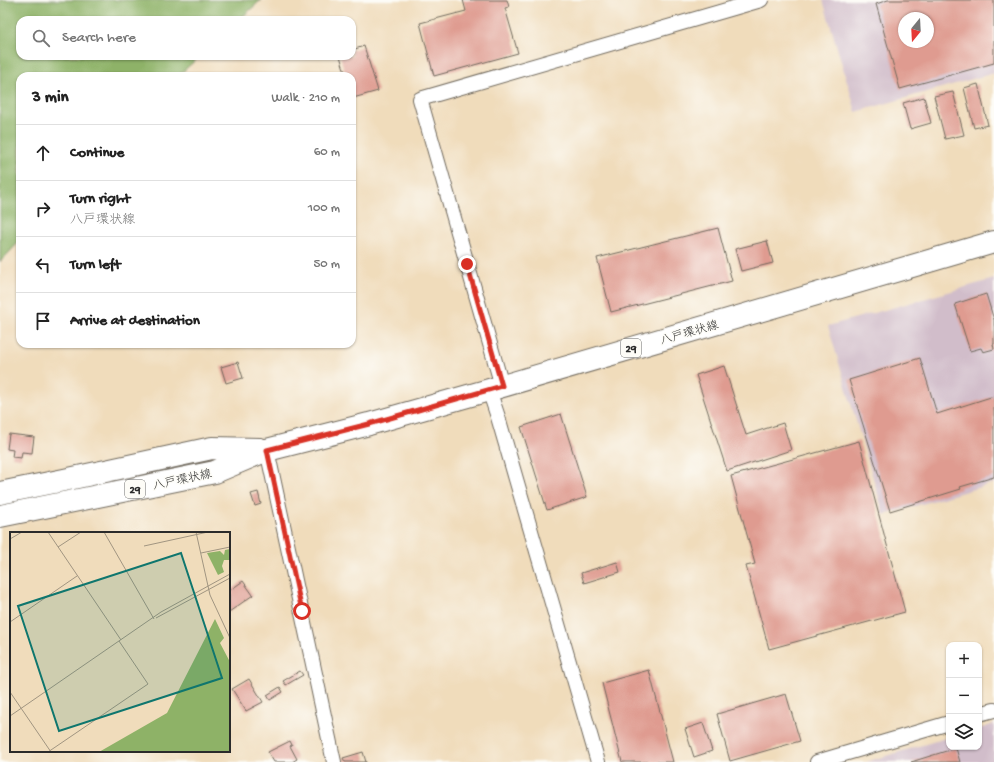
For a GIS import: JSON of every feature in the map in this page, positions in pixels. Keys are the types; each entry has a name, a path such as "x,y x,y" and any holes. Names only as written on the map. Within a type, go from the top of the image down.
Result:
{"main road":[{"name":"八戸環状線","path":"0,516 216,472 267,450 369,424 496,388 994,242"},
{"name":"八戸環状線","path":"0,493 212,448 267,450"}],"street":[{"path":"598,762 498,417 496,388 420,99 761,0"},
{"path":"267,450 334,762"},
{"path":"982,713 994,710"},
{"path":"817,762 946,724"}],"shaded area":[{"path":"823,0 994,0 994,73 856,112"},
{"path":"994,279 994,483 884,515 828,326"},
{"path":"994,724 994,762 866,762 946,738 946,750 982,750 982,728"}],"green space":[{"path":"0,0 261,0 243,16 16,16 16,60 196,60 182,72 16,72 16,245 0,262"}],"building":[{"path":"463,0 507,0 509,7 505,8 518,53 434,76 420,23 466,11"},
{"path":"888,0 994,0 994,63 900,89 876,4"},
{"path":"364,46 378,91 356,97 356,72 345,72 341,60 356,60 356,49"},
{"path":"978,84 988,125 974,128 964,88"},
{"path":"953,92 964,135 945,139 934,96"},
{"path":"924,97 931,123 910,129 903,103"},
{"path":"718,228 732,281 611,312 597,258"},
{"path":"767,241 773,263 741,271 735,249"},
{"path":"986,294 994,320 994,349 983,352 981,348 970,351 955,304"},
{"path":"920,358 937,414 994,396 994,477 890,511 849,380"},
{"path":"238,362 243,378 226,383 221,367"},
{"path":"724,366 746,435 783,423 791,450 727,471 696,375"},
{"path":"561,414 587,497 547,510 521,427"},
{"path":"9,434 34,437 32,453 22,452 21,458 12,457 13,450 7,449"},
{"path":"859,441 905,612 769,649 746,566 755,564 731,476"},
{"path":"258,492 261,504 255,506 251,494"},
{"path":"617,562 620,572 584,583 581,573"},
{"path":"243,581 253,595 230,611 230,590"},
{"path":"649,670 673,762 622,762 602,683"},
{"path":"300,671 303,675 286,685 283,681"},
{"path":"249,679 263,702 246,711 232,689"},
{"path":"280,687 283,692 270,700 267,695"},
{"path":"786,694 800,741 730,761 717,714"},
{"path":"703,723 712,751 694,757 685,729"},
{"path":"290,741 292,745 290,746 297,759 292,762 274,762 268,752"},
{"path":"950,750 957,750 960,762 911,762"},
{"path":"363,752 366,762 345,762 343,758"}],"route":[{"path":"302,611 267,450 369,424 502,386 467,264"}]}
